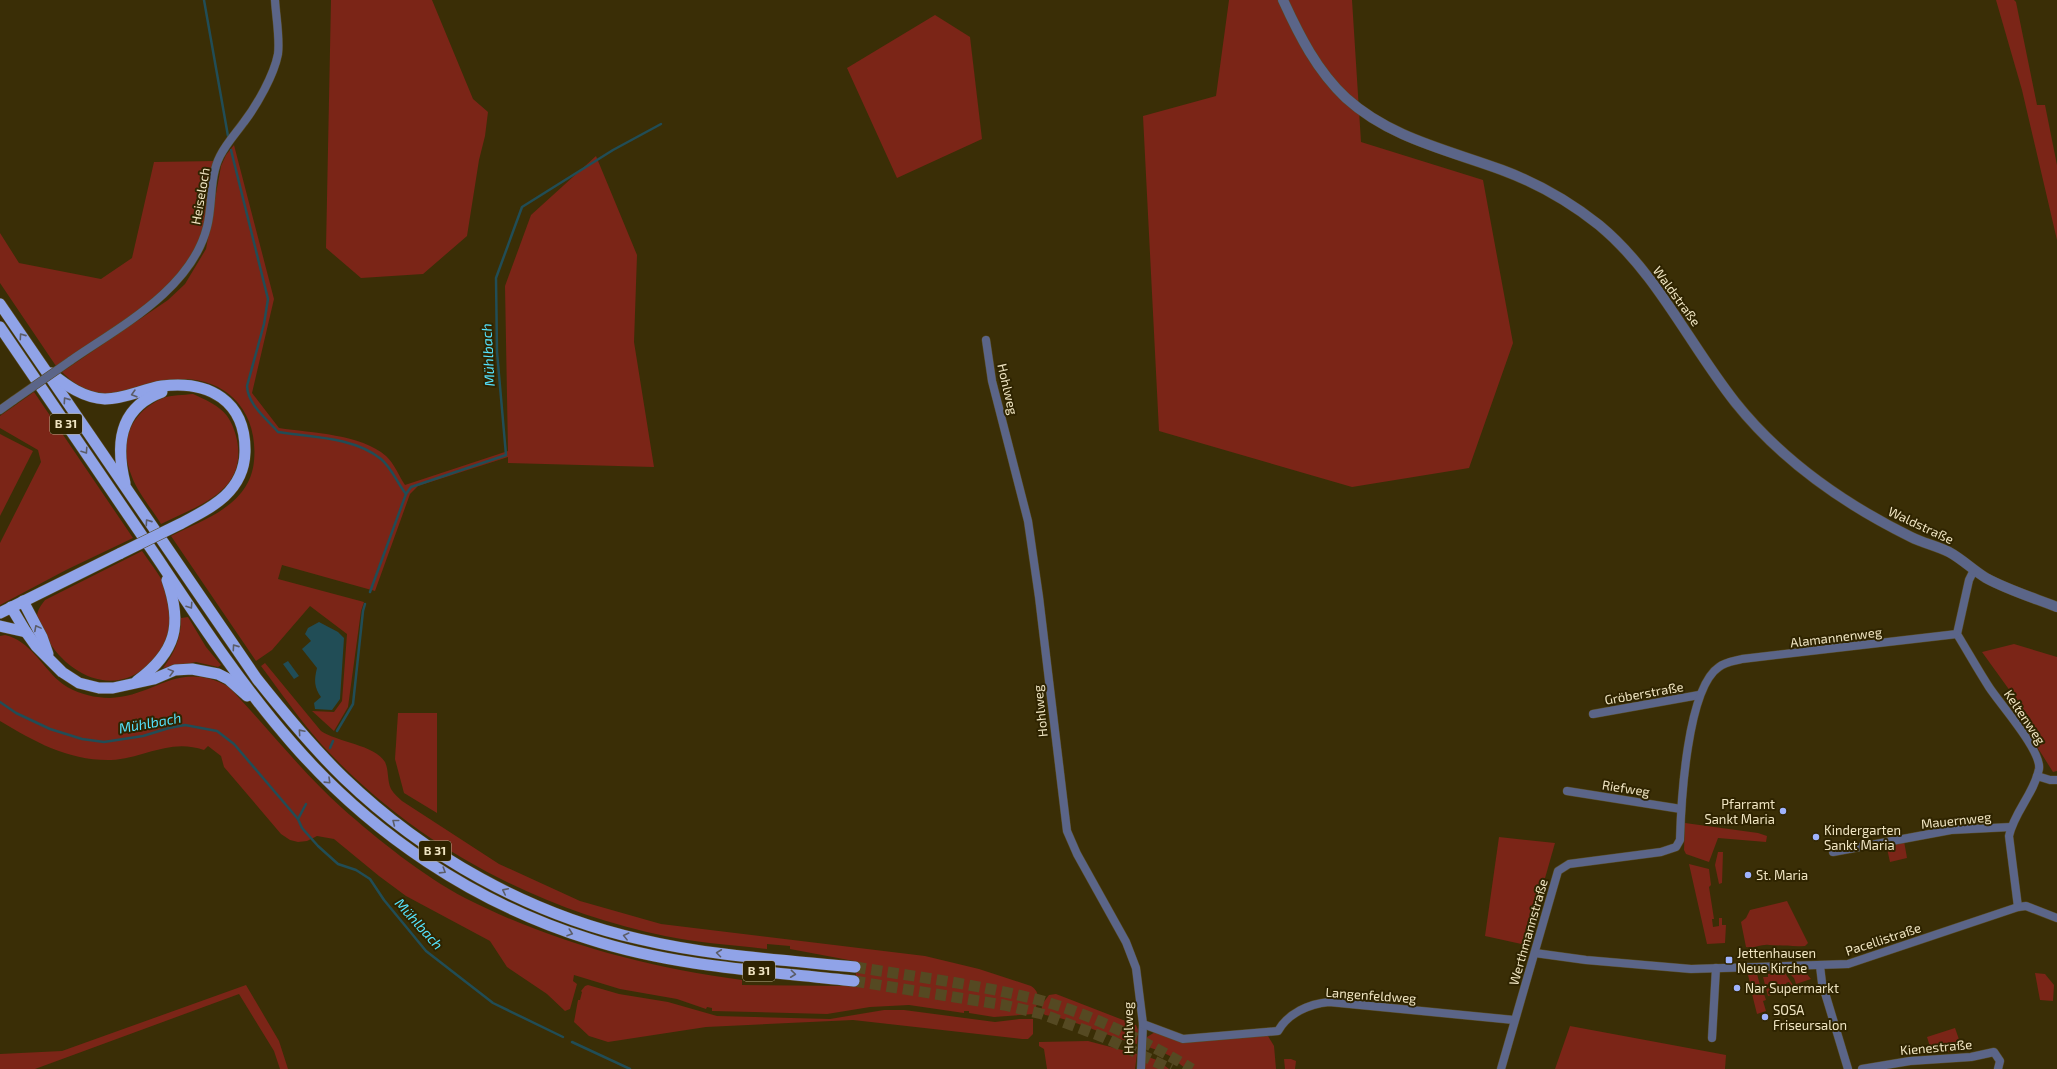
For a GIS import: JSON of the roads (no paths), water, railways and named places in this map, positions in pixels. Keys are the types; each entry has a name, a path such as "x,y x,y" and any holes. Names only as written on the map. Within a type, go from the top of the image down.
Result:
{"highway":[{"name":"B 31","path":"0,304 126,490 257,679 298,729 330,764 359,792 397,824 434,850 474,874 522,899 565,917 618,934 664,945 717,953 856,967"},
{"name":"B 31","path":"0,327 224,656 274,721 322,776 366,816 392,836 430,864 469,888 533,918 589,939 660,958 711,966 854,981"},
{"path":"0,612 180,524 223,500 234,488 245,460 245,444 242,426 237,413 229,402 200,387 186,385 161,386 124,396 105,399 92,397 78,392 43,368"},
{"path":"126,490 120,457 121,438 125,424 134,410 146,399 186,385"},
{"path":"134,683 158,663 171,644 174,635 176,619 173,596 160,562"},
{"path":"23,601 42,637 49,657"},
{"path":"11,607 36,646 70,677 90,686 113,688 154,679 179,670 192,669 210,671 228,679 236,685 274,721"},
{"path":"0,626 26,632"}],"street":[{"name":"Heiseloch","path":"0,410 149,306 189,267 198,254 207,227 219,158 246,120 274,67 278,53 275,0"},
{"name":"Waldstraße","path":"1283,0 1297,31 1319,66 1345,97 1368,115 1392,130 1428,145 1505,171 1557,196 1582,212 1619,243 1651,282 1733,400 1752,423 1777,449 1840,497 1913,539 1950,552 1974,570 2007,587 2057,607"},
{"name":"Hohlweg","path":"986,340 992,381 1028,521 1039,597 1067,832 1077,854 1126,942 1136,968 1143,1024 1141,1069"},
{"path":"1957,634 1969,580 1974,570"},
{"name":"Alamannenweg","path":"1719,667 1742,659 1957,634"},
{"name":"Keltenweg","path":"1957,634 1989,687 2032,747 2038,760 2037,776 2011,827 2009,836 2018,906"},
{"name":"Werthmannstraße","path":"1501,1069 1558,871 1569,864 1661,852 1676,847 1680,840 1689,743 1699,695 1709,677 1719,667"},
{"name":"Gröberstraße","path":"1593,714 1699,695"},
{"path":"2037,776 2050,780 2057,780"},
{"name":"Riefweg","path":"1567,791 1682,808"},
{"name":"Mauernweg","path":"1833,852 1945,831 2011,827"},
{"path":"2018,906 2026,906 2057,918"},
{"name":"Pacellistraße","path":"1535,953 1586,960 1691,969 1848,964 2018,906"},
{"path":"1820,966 1822,983 1848,1069"},
{"path":"1712,1038 1716,968"},
{"name":"Langenfeldweg","path":"1143,1024 1182,1039 1278,1031 1281,1024 1313,1003 1329,1002 1514,1020"},
{"name":"Kienestraße","path":"1862,1069 1910,1061 1971,1057 1994,1052 2000,1061 1998,1069"}],"water":[{"path":"319,622 338,632 344,638 340,699 332,710 315,709 314,703 321,697 315,683 317,668 302,649 311,641 305,634 308,628"},
{"path":"288,661 299,676 294,679 283,664"}],"waterway":[{"path":"204,0 228,136"},
{"name":"Mühlbach","path":"370,592 406,494 411,487 506,455 497,352 496,278 522,207 613,150 661,124"},
{"path":"231,150 268,299 264,324 247,386 248,393 254,405 278,432 332,439 358,446 370,452 385,462 406,494"},
{"name":"Mühlbach","path":"337,731 353,704 365,604"},
{"name":"Mühlbach","path":"0,702 16,713 50,729 82,739 104,742 143,736 185,725 217,731 234,744 298,819 302,828 318,846 338,864 356,870 370,879 384,900 426,951 493,1003 563,1037"},
{"name":"Mühlbach","path":"330,748 333,741"},
{"name":"Mühlbach","path":"298,819 306,804"},
{"name":"Mühlbach","path":"572,1042 630,1069"}],"tunnel":[{"path":"855,967 973,986 1043,1001 1082,1014 1120,1030 1192,1069"},
{"path":"854,981 1004,1005 1042,1014 1103,1037 1171,1069"}],"place":[{"name":"Pfarramt Sankt Maria","path":"1783,811"},
{"name":"Kindergarten Sankt Maria","path":"1816,837"},
{"name":"St. Maria","path":"1748,875"},
{"name":"Jettenhausen Neue Kirche","path":"1729,960"},
{"name":"Nar Supermarkt","path":"1737,988"},
{"name":"SOSA Friseursalon","path":"1765,1017"}]}
